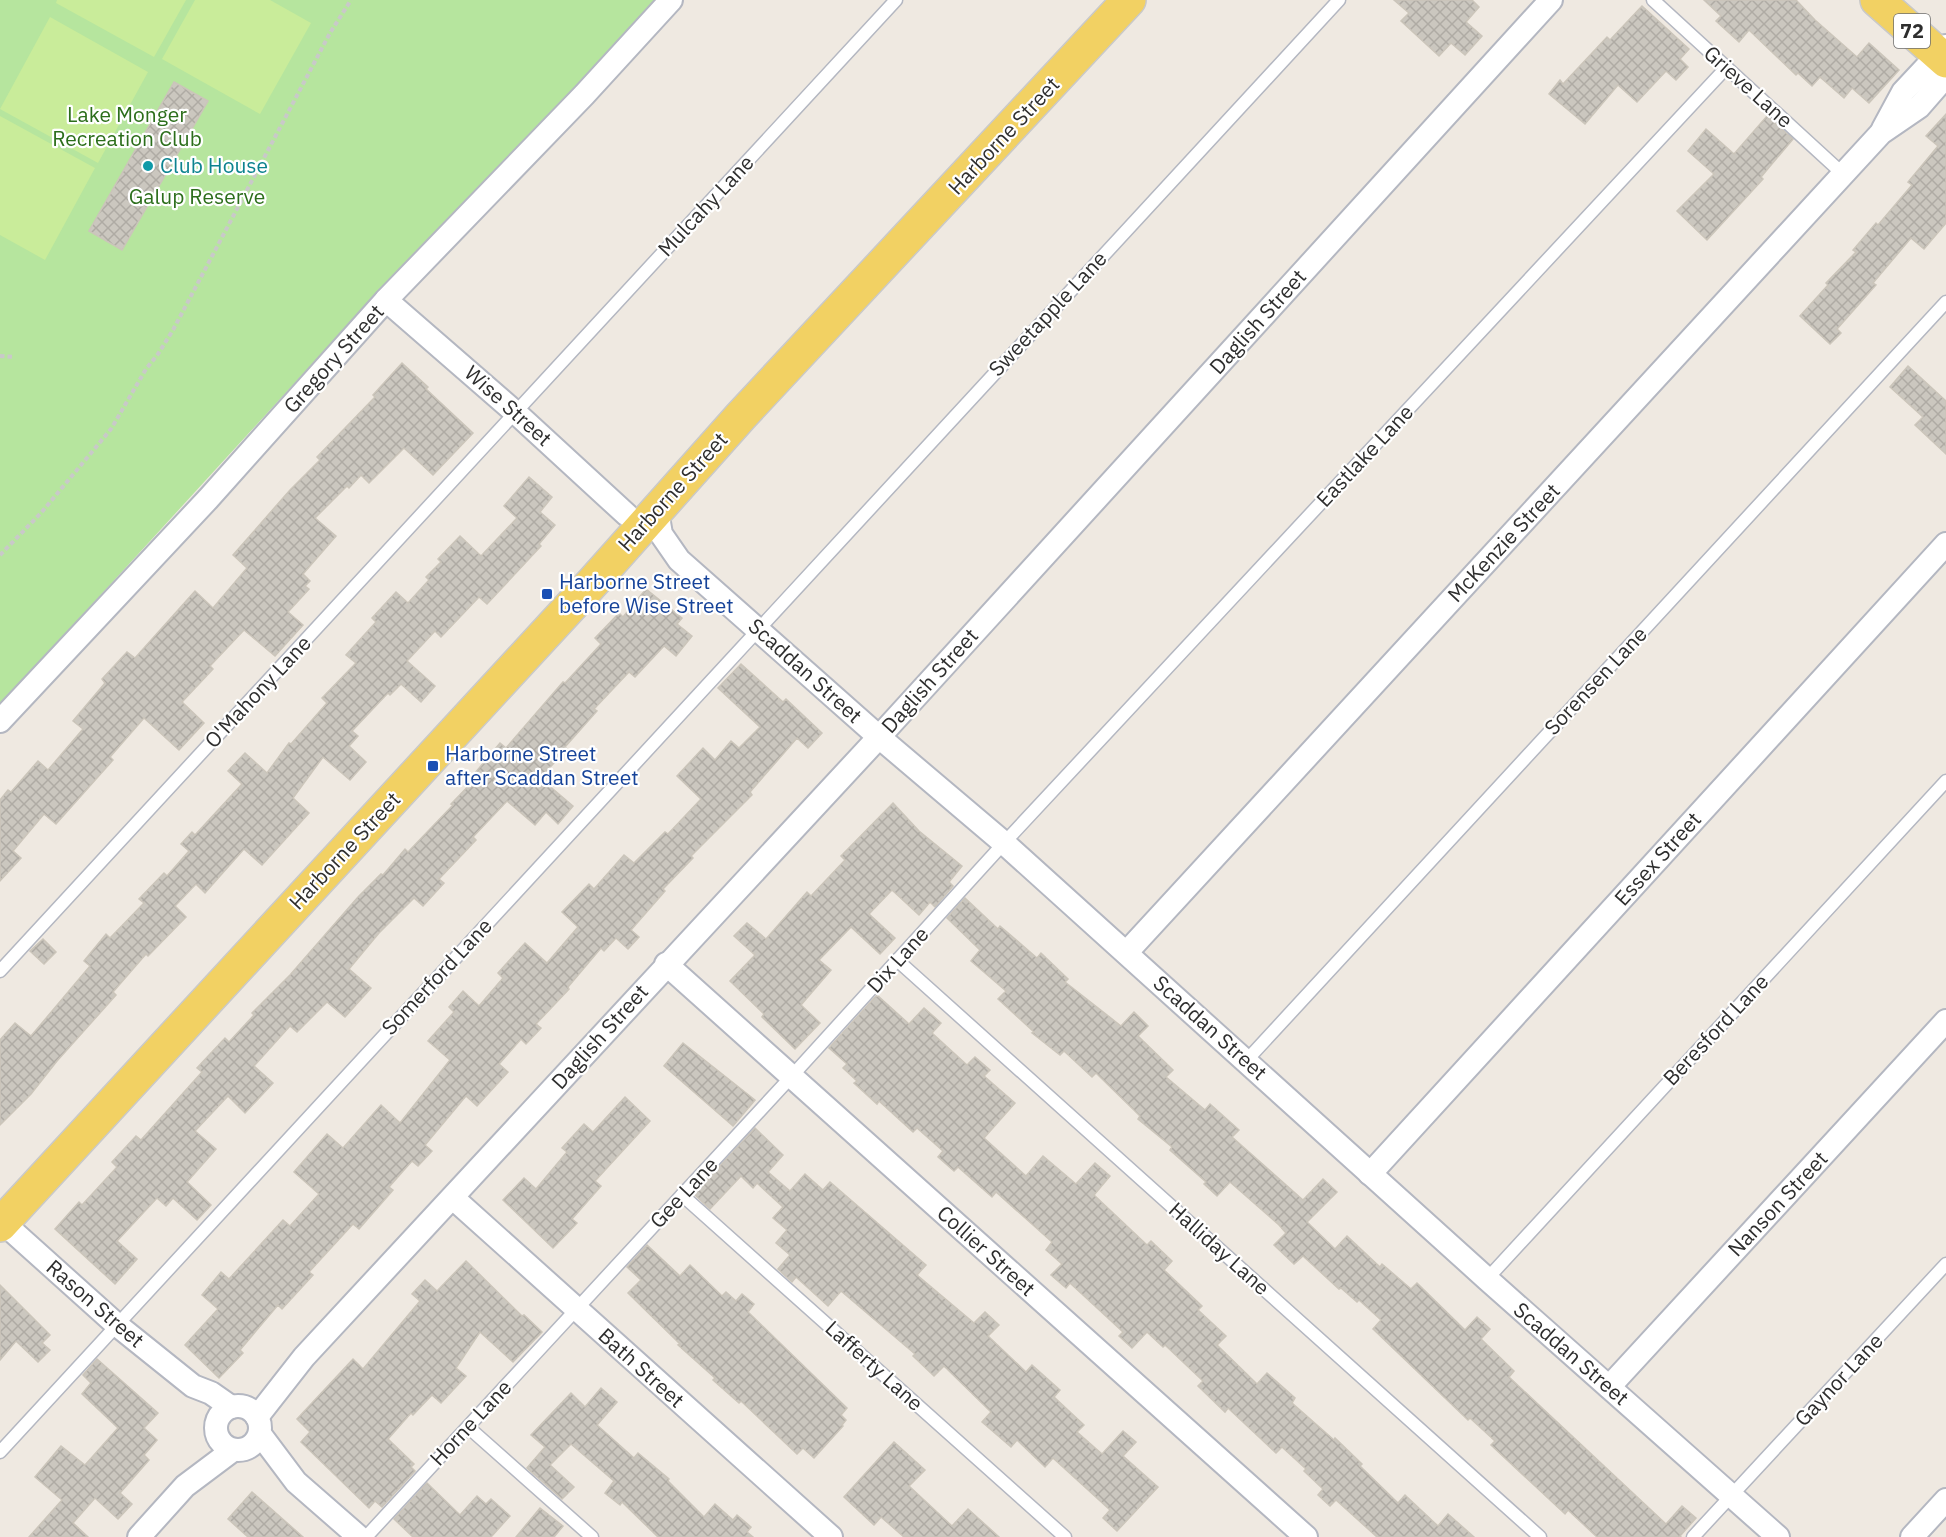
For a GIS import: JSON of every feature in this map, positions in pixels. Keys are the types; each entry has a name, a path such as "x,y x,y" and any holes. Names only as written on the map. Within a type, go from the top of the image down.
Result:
{"main road":[{"name":"Harborne Street","path":"1,1216 642,513 880,245 1106,0"},
{"name":"Harborne Street","path":"642,513 741,416 1129,0"},
{"name":"72","path":"1877,0 1944,60"}],"street":[{"name":"Gregory Street","path":"0,721 208,499 387,300 584,95 671,0"},
{"name":"Daglish Street","path":"139,1537 185,1486 276,1375 304,1357 453,1198 666,964 879,737 1551,0"},
{"name":"McKenzie Street","path":"1127,952 1881,133 1903,92 1944,60"},
{"name":"Wise Street","path":"387,300 516,413 642,513"},
{"name":"Scaddan Street","path":"642,513 661,534 679,560 1127,952 1370,1174 1778,1537"},
{"name":"Essex Street","path":"1370,1174 1946,544"},
{"name":"Collier Street","path":"666,964 1306,1537"},
{"name":"Nanson Street","path":"1609,1387 1946,1021"},
{"name":"Bath Street","path":"453,1198 831,1537"},
{"name":"Rason Street","path":"1,1216 117,1325 193,1386 202,1404 237,1420"},
{"name":"Daglish Street","path":"185,1486 238,1450 254,1444 237,1420"},
{"path":"296,1482 238,1450 222,1445 237,1420 296,1482 358,1537"},
{"path":"1912,1537 1946,1500"}],"lane":[{"name":"Mulcahy Lane","path":"516,413 896,0"},
{"name":"Sweetapple Lane","path":"757,629 1339,0"},
{"name":"Grieve Lane","path":"1653,0 1843,174"},
{"name":"Eastlake Lane","path":"1004,843 1726,68"},
{"name":"Sorensen Lane","path":"1246,1061 1946,302"},
{"name":"O'Mahony Lane","path":"0,971 516,413"},
{"name":"Somerford Lane","path":"0,1452 757,629"},
{"name":"Beresford Lane","path":"1487,1279 1946,781"},
{"name":"Dix Lane","path":"791,1077 1004,843"},
{"name":"Halliday Lane","path":"897,960 1540,1537"},
{"name":"Gee Lane","path":"576,1310 791,1077"},
{"name":"Lafferty Lane","path":"682,1195 1065,1537"},
{"name":"Gaynor Lane","path":"1733,1496 1946,1264"},
{"name":"Horne Lane","path":"366,1537 576,1310"},
{"path":"468,1426 592,1537"},
{"path":"1693,1537 1733,1496"}],"path":[{"path":"0,555 41,513 111,429 146,369 173,330 330,33 351,0"},
{"path":"0,356 14,357"}],"green space":[{"name":"Galup Reserve","path":"0,0 656,0 378,292 0,705"},
{"path":"57,0 186,0 154,57 56,3"},
{"path":"195,0 270,0 311,23 260,114 162,59"},
{"path":"50,17 148,72 98,163 0,109"},
{"path":"0,116 95,168 45,260 0,235"}],"building":[{"path":"1394,0 1472,0 1479,7 1466,22 1482,36 1465,55 1451,43 1439,56 1401,21 1409,13"},
{"path":"1704,0 1796,0 1857,57 1869,43 1899,70 1869,103 1852,88 1844,98 1820,77 1812,86 1798,73 1796,75 1749,30 1739,42 1716,21 1721,16"},
{"path":"1642,6 1689,49 1680,59 1688,67 1676,80 1666,71 1637,102 1618,85 1585,124 1549,94 1560,80 1563,84 1607,37 1610,40"},
{"name":"Club House","path":"174,82 208,101 122,250 89,231"},
{"path":"1946,114 1946,223 1924,249 1911,238 1873,283 1876,285 1837,329 1841,333 1830,344 1800,316 1828,285 1826,283 1856,252 1853,250 1876,223 1878,225 1912,185 1908,182 1938,146 1926,136"},
{"path":"1767,116 1793,139 1761,177 1763,179 1707,240 1677,211 1714,174 1688,151 1706,129 1734,154"},
{"path":"402,363 473,433 433,475 404,448 369,483 361,475 349,488 347,486 315,518 336,536 303,574 310,581 305,586 309,589 288,612 303,625 275,656 244,630 210,666 213,669 182,702 204,723 179,750 144,718 110,757 113,760 56,824 44,814 13,851 21,858 0,881 0,800 8,790 11,792 38,761 48,770 83,729 73,721 105,683 102,679 127,652 135,658 195,591 213,608 247,568 233,555 290,490 320,460 317,457 375,397 373,395"},
{"path":"1908,366 1946,401 1946,454 1915,425 1923,417 1890,387"},
{"path":"529,477 552,497 540,512 555,525 539,544 541,546 487,604 479,597 441,637 435,631 407,661 435,686 421,702 401,684 390,695 388,693 352,731 358,736 349,746 366,762 350,780 323,757 293,798 309,813 262,865 244,849 205,893 196,884 175,906 186,917 148,956 146,954 113,992 116,995 31,1094 0,1125 0,1040 15,1023 31,1036 90,966 84,961 106,934 110,938 144,903 139,899 164,873 167,876 189,851 181,844 192,832 195,835 242,784 228,771 245,753 267,773 289,743 291,744 327,703 322,698 356,663 346,655 376,622 372,618 396,592 408,603 429,580 426,577 441,562 438,559 460,536 481,556 517,518 504,506"},
{"path":"646,589 682,618 677,624 692,636 676,656 664,646 635,677 629,672 594,709 597,711 540,778 573,806 558,824 546,812 535,825 507,801 473,837 476,840 439,879 444,883 423,906 414,898 379,933 349,969 371,988 345,1017 327,1002 297,1032 290,1026 254,1066 273,1083 245,1113 228,1096 195,1131 216,1149 187,1182 211,1205 197,1220 173,1198 166,1206 157,1198 117,1241 137,1259 115,1284 55,1229 79,1202 82,1205 117,1167 112,1162 136,1136 141,1140 202,1072 197,1068 225,1038 229,1042 254,1015 252,1013 290,975 358,897 381,874 383,875 405,849 408,852 453,805 451,804 478,776 475,773 500,743 506,748 563,682 565,683 601,644 595,638 619,613 623,617"},
{"path":"741,664 783,702 786,699 822,733 808,748 797,738 750,792 752,795 691,856 693,858 663,889 665,891 631,930 639,937 628,949 616,938 604,951 601,948 568,987 569,989 536,1024 541,1028 526,1044 521,1039 499,1064 508,1072 477,1106 466,1096 425,1145 432,1151 418,1166 412,1161 389,1187 393,1190 359,1229 353,1224 309,1272 313,1275 282,1309 278,1305 240,1350 243,1353 219,1378 185,1345 218,1309 202,1295 221,1272 229,1279 283,1220 290,1226 319,1194 294,1172 327,1134 343,1148 381,1105 400,1123 450,1060 428,1041 454,1012 449,1007 463,991 479,1006 503,978 498,973 525,943 547,963 578,927 562,912 589,884 594,889 624,855 634,863 665,832 668,834 701,799 677,776 703,748 715,760 731,741 739,748 760,727 718,688"},
{"path":"893,803 919,831 962,866 949,882 953,886 935,907 930,902 919,915 892,890 869,914 895,938 880,954 851,927 819,960 831,970 801,1005 820,1023 795,1049 730,981 755,955 734,936 747,923 766,939 807,892 811,896 845,860 841,856"},
{"path":"965,898 998,929 1000,926 1037,958 1041,953 1068,979 1065,982 1121,1026 1134,1012 1148,1026 1138,1036 1173,1070 1166,1077 1205,1110 1210,1104 1239,1130 1232,1137 1303,1200 1323,1179 1337,1192 1307,1222 1335,1249 1347,1236 1380,1267 1382,1264 1411,1289 1417,1283 1465,1330 1477,1317 1490,1329 1481,1339 1514,1371 1509,1377 1666,1524 1682,1506 1696,1518 1681,1537 1597,1537 1568,1510 1565,1514 1491,1445 1495,1441 1470,1418 1468,1420 1373,1329 1381,1320 1359,1300 1357,1302 1341,1288 1339,1289 1303,1256 1294,1264 1274,1245 1286,1233 1279,1225 1230,1182 1217,1196 1204,1184 1206,1182 1170,1150 1172,1147 1138,1119 1140,1116 1096,1073 1092,1077 1064,1051 1060,1055 1032,1033 1034,1032 998,999 1006,991 971,961 980,950 947,918"},
{"path":"43,939 56,952 44,964 30,951"},
{"path":"877,995 909,1024 924,1008 941,1023 932,1033 967,1065 975,1057 990,1070 984,1076 1015,1103 984,1138 1026,1176 1043,1156 1076,1184 1095,1163 1110,1176 1094,1195 1147,1245 1151,1241 1172,1261 1164,1270 1202,1306 1198,1310 1226,1336 1217,1345 1257,1384 1267,1373 1295,1398 1292,1403 1334,1440 1335,1438 1398,1503 1405,1495 1438,1526 1448,1514 1474,1537 1377,1537 1336,1500 1330,1506 1318,1495 1323,1489 1304,1471 1306,1469 1282,1447 1276,1453 1228,1408 1225,1412 1198,1386 1203,1381 1165,1345 1163,1347 1147,1332 1132,1348 1119,1336 1123,1332 1070,1283 1066,1288 1051,1275 1062,1264 1046,1250 1052,1242 996,1192 992,1197 958,1167 954,1171 938,1157 943,1151 917,1128 913,1132 879,1101 877,1104 854,1083 857,1081 843,1068 847,1064 829,1048"},
{"path":"683,1043 755,1100 733,1126 664,1066"},
{"path":"625,1097 650,1121 595,1181 601,1186 572,1219 577,1223 553,1248 503,1200 524,1178 536,1189 567,1152 562,1148 584,1124 593,1132"},
{"path":"755,1128 783,1155 768,1172 790,1191 805,1174 823,1190 830,1182 926,1265 917,1275 974,1323 985,1312 999,1325 988,1336 1026,1372 1032,1365 1060,1390 1054,1397 1084,1425 1077,1432 1102,1454 1123,1431 1136,1442 1123,1456 1158,1487 1117,1531 1103,1518 1110,1510 1053,1458 1045,1467 1017,1440 1011,1447 982,1422 991,1412 944,1366 934,1376 913,1356 915,1354 841,1291 828,1306 796,1277 792,1282 778,1269 790,1255 776,1243 787,1230 773,1218 783,1207 757,1183 753,1188 741,1176 710,1209 694,1194"},
{"path":"647,1245 680,1276 690,1265 722,1296 726,1292 736,1301 742,1294 754,1304 748,1312 847,1408 841,1415 846,1420 843,1426 814,1458 803,1448 797,1454 741,1401 739,1403 713,1380 715,1378 678,1345 680,1344 628,1293 641,1280 627,1267"},
{"path":"466,1261 522,1316 524,1315 542,1332 513,1362 480,1332 456,1368 466,1376 441,1403 432,1395 413,1415 411,1413 388,1439 414,1464 411,1467 415,1471 382,1507 375,1501 369,1508 301,1442 310,1432 297,1419 353,1359 363,1369 420,1301 412,1294 425,1280 437,1291"},
{"path":"0,1285 50,1335 42,1343 50,1350 38,1362 16,1341 0,1360"},
{"path":"97,1359 158,1413 144,1428 157,1440 144,1455 149,1460 120,1493 132,1504 118,1519 95,1498 73,1523 88,1537 29,1537 62,1500 35,1477 61,1446 85,1465 118,1428 82,1394 91,1383 83,1375"},
{"path":"601,1388 617,1402 597,1425 634,1458 638,1453 669,1479 668,1481 704,1517 715,1504 733,1520 737,1515 751,1527 747,1532 753,1537 658,1537 622,1502 620,1505 605,1493 614,1481 571,1444 550,1465 574,1487 562,1499 527,1468 545,1447 531,1435 571,1393 585,1407"},
{"path":"894,1442 925,1470 909,1486 952,1526 968,1509 999,1537 904,1537 881,1517 874,1525 844,1497"},
{"path":"427,1483 460,1515 477,1496 486,1504 491,1499 510,1516 491,1537 413,1537 394,1519"},
{"path":"252,1492 303,1537 248,1537 228,1519"},
{"path":"540,1508 563,1526 554,1537 516,1537"}],"place":[{"name":"Club House","path":"148,166"},
{"name":"Harborne Street before Wise Street","path":"547,594"},
{"name":"Harborne Street after Scaddan Street","path":"433,766"}],"park label":[{"name":"Lake Monger Recreation Club","path":"127,127"}]}
